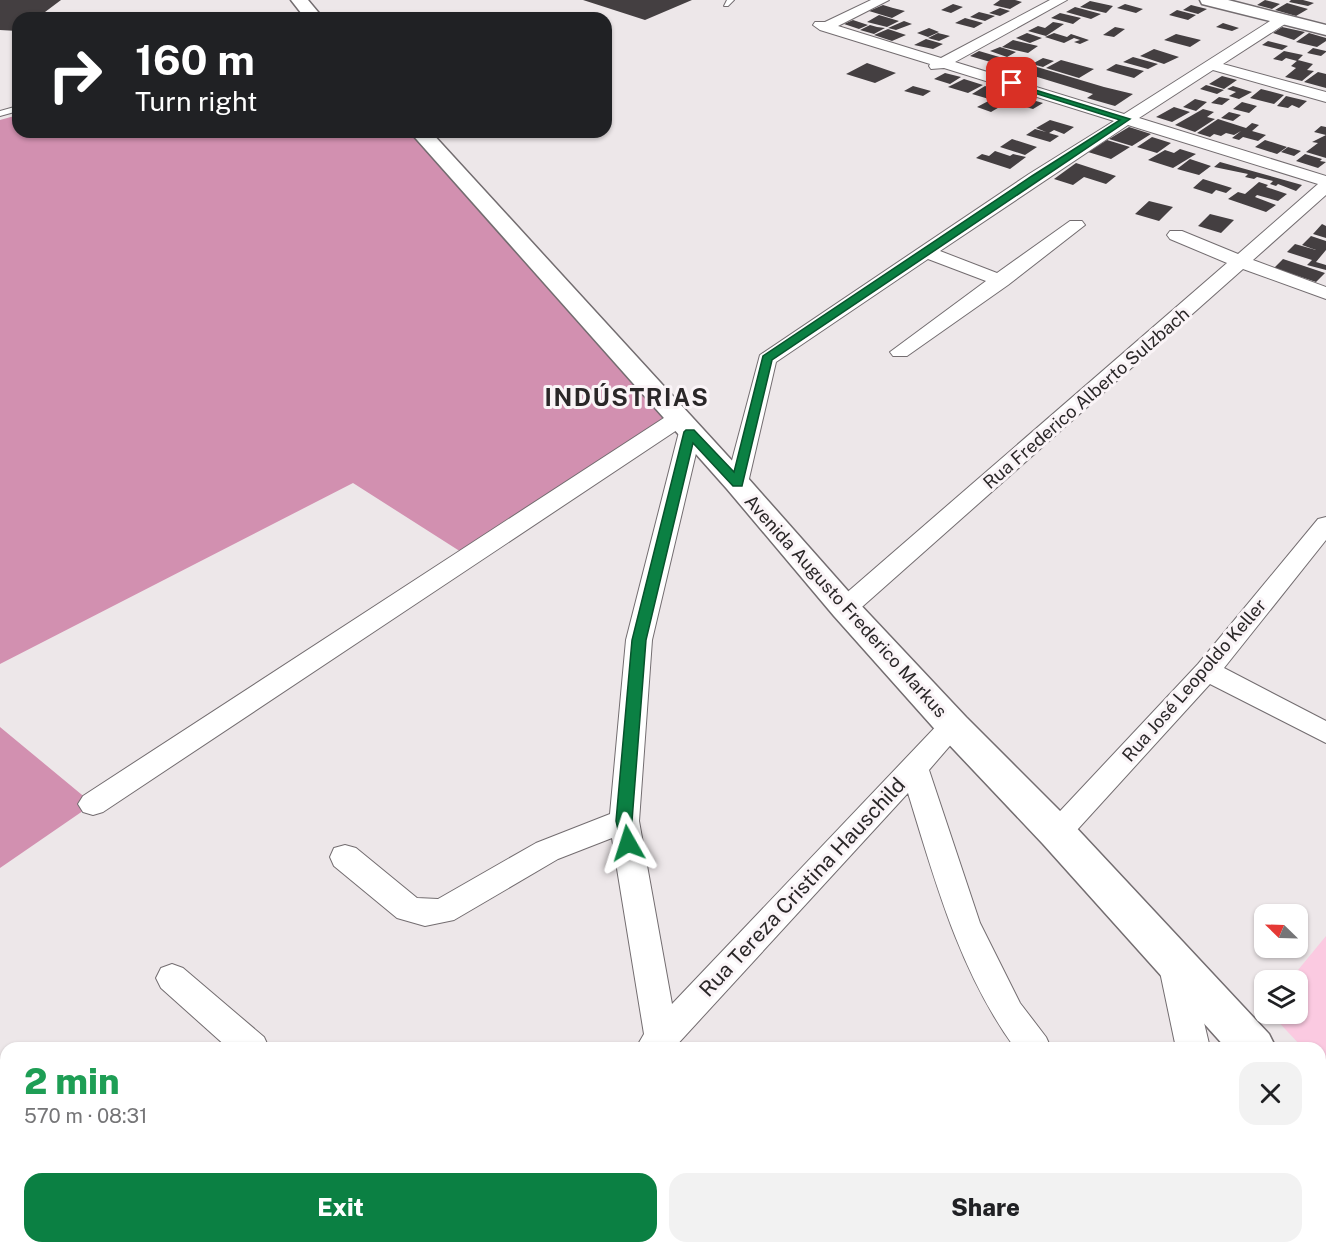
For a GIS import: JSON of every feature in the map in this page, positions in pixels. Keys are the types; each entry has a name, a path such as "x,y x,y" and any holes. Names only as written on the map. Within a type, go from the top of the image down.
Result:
{"street":[{"path":"298,0 309,12"},
{"path":"882,0 823,26 1326,181"},
{"path":"925,72 1059,0"},
{"path":"1220,1 1283,20 1325,29"},
{"path":"737,483 767,359 1035,178 1283,20"},
{"path":"1211,65 1326,97"},
{"name":"Avenida Augusto Frederico Markus","path":"425,138 737,483 845,608 953,726 1057,833 1248,1042"},
{"name":"Rua Frederico Alberto Sulzbach","path":"845,608 1326,186"},
{"path":"900,352 1076,225"},
{"path":"1176,235 1326,293"},
{"path":"927,252 1001,280"},
{"path":"93,804 684,426"},
{"path":"656,1042 624,821 639,640 684,426"},
{"name":"Rua José Leopoldo Keller","path":"1057,833 1207,671 1326,524"},
{"path":"1207,671 1326,733"},
{"name":"Rua Tereza Cristina Hauschild","path":"657,1042 953,726"},
{"path":"915,768 964,923 1008,1013 1030,1042"},
{"path":"345,857 408,909 425,913 443,910 547,851 624,821"},
{"path":"1173,960 1192,1042"},
{"path":"172,978 245,1042"}],"shaded area":[{"path":"12,117 12,138 425,138 678,419 469,557 353,483 0,664 0,120"},
{"path":"0,727 93,804 0,868"},
{"path":"1326,936 1326,1042 1297,1042 1280,1024 1308,1024 1308,970 1298,970"}],"building":[{"path":"0,0 61,0 45,12 12,12 12,31 0,30"},
{"path":"583,0 692,0 645,20"},
{"path":"1000,0 1022,2 1010,9 993,5"},
{"path":"1265,0 1280,4 1272,9 1257,5"},
{"path":"1291,0 1314,3 1308,6 1289,2"},
{"path":"1090,1 1113,6 1106,13 1080,7"},
{"path":"1287,3 1308,9 1296,16 1275,10"},
{"path":"953,4 963,7 951,13 941,10"},
{"path":"1125,4 1143,9 1136,13 1117,8"},
{"path":"883,5 905,11 892,18 869,11"},
{"path":"1191,5 1207,9 1198,14 1183,10"},
{"path":"1075,7 1101,14 1091,19 1066,12"},
{"path":"1000,8 1010,11 1000,16 989,13"},
{"path":"1177,10 1196,15 1188,20 1169,15"},
{"path":"979,12 995,16 985,21 970,17"},
{"path":"1060,13 1081,18 1073,24 1051,18"},
{"path":"879,15 899,21 887,27 867,22"},
{"path":"965,18 983,23 974,28 955,23"},
{"path":"853,20 868,25 859,29 844,24"},
{"path":"904,21 912,24 896,30 888,28"},
{"path":"1053,22 1064,24 1046,36 1028,31 1038,26 1045,28"},
{"path":"1223,23 1239,28 1232,31 1216,27"},
{"path":"870,25 885,28 874,34 860,30"},
{"path":"1115,27 1125,29 1114,37 1103,35"},
{"path":"1282,27 1305,32 1294,40 1273,33"},
{"path":"929,28 939,32 928,37 917,33"},
{"path":"888,29 906,35 892,41 874,35"},
{"path":"938,33 950,36 939,41 928,38"},
{"path":"1027,33 1042,38 1030,43 1016,38"},
{"path":"1054,33 1067,37 1071,34 1089,40 1080,44 1074,42 1080,40 1074,38 1064,43 1045,37"},
{"path":"1309,33 1326,38 1326,41 1317,47 1296,42"},
{"path":"1176,34 1201,40 1190,47 1164,40"},
{"path":"926,39 943,44 933,49 914,45"},
{"path":"1013,40 1038,46 1028,53 1002,47"},
{"path":"1268,41 1288,46 1282,50 1262,45"},
{"path":"1000,47 1016,52 1007,57 990,51"},
{"path":"1313,48 1326,52 1321,56 1307,53"},
{"path":"1154,49 1179,57 1164,64 1140,56"},
{"path":"979,51 1013,61 1004,66 970,56"},
{"path":"1284,51 1303,55 1297,61 1286,58 1282,61 1273,59"},
{"path":"1133,57 1158,64 1148,69 1123,62"},
{"path":"1043,58 1054,61 1043,67 1032,64"},
{"path":"1061,60 1094,69 1079,78 1046,68"},
{"path":"1298,60 1313,64 1307,70 1314,71 1302,81 1285,77 1296,68 1291,66"},
{"path":"1017,61 1133,94 1115,106 1087,98 1093,94 1005,67"},
{"path":"867,63 896,73 875,83 846,74"},
{"path":"1116,64 1144,71 1134,78 1106,70"},
{"path":"1318,72 1326,74 1326,88 1304,82"},
{"path":"945,73 961,77 950,84 934,79"},
{"path":"1222,76 1237,80 1224,89 1209,84"},
{"path":"964,79 983,85 968,93 948,87"},
{"path":"1206,85 1224,90 1217,94 1200,89"},
{"path":"913,86 931,91 923,96 904,91"},
{"path":"985,86 1002,91 989,99 972,94"},
{"path":"1233,86 1252,92 1239,99 1229,96 1236,92 1227,89"},
{"path":"1261,89 1284,95 1274,104 1250,98"},
{"path":"1286,96 1307,101 1299,108 1292,105 1288,108 1277,106"},
{"path":"1007,97 1016,100 1022,97 1043,103 1033,109 1008,102 991,112 977,107 994,98 1001,100"},
{"path":"1219,97 1230,99 1222,105 1211,103"},
{"path":"1195,99 1207,102 1196,111 1183,107"},
{"path":"1242,102 1257,106 1249,113 1233,109"},
{"path":"1174,107 1190,112 1172,122 1156,117"},
{"path":"1203,109 1214,112 1207,117 1215,119 1195,132 1175,125"},
{"path":"1229,112 1241,115 1233,121 1221,118"},
{"path":"1218,119 1246,128 1252,123 1259,125 1252,131 1266,135 1258,141 1243,137 1239,140 1232,138 1241,131 1234,135 1214,134 1210,137 1197,133"},
{"path":"1050,120 1074,127 1064,134 1054,130 1049,133 1059,136 1050,142 1026,135 1035,129 1046,132 1036,128"},
{"path":"1321,126 1326,127 1326,135 1314,132"},
{"path":"1129,127 1151,134 1132,146 1109,139"},
{"path":"1326,135 1326,158 1306,152 1318,143 1312,142"},
{"path":"1152,137 1171,143 1157,153 1137,147"},
{"path":"1012,139 1037,147 1025,155 1000,147"},
{"path":"1107,140 1130,147 1111,159 1088,152"},
{"path":"1265,140 1287,147 1277,154 1255,147"},
{"path":"1288,147 1301,151 1294,156 1281,152"},
{"path":"1180,149 1196,154 1173,168 1148,160 1165,150 1174,153"},
{"path":"995,151 1010,156 1013,154 1026,157 1010,169 976,158 982,154 989,156"},
{"path":"1305,154 1326,162 1318,168 1296,161"},
{"path":"1190,159 1211,166 1199,175 1177,169"},
{"path":"1220,162 1302,185 1296,191 1278,184 1276,186 1270,184 1273,181 1245,177 1248,174 1214,167"},
{"path":"1076,163 1116,176 1106,184 1084,177 1073,185 1054,179"},
{"path":"1203,179 1232,188 1226,193 1216,190 1212,194 1193,188"},
{"path":"1259,182 1268,185 1266,187 1287,194 1278,201 1257,195 1255,197 1276,205 1266,212 1228,199 1238,192 1245,194"},
{"path":"1149,201 1173,207 1159,221 1135,214"},
{"path":"1210,214 1234,220 1221,233 1198,226"},
{"path":"1322,224 1326,226 1326,238 1313,234"},
{"path":"1311,236 1326,241 1326,250 1316,262 1326,265 1326,270 1307,265 1312,260 1287,252 1295,244 1316,250 1302,245"},
{"path":"1283,259 1325,273 1316,282 1274,268"}],"district":[{"name":"INDÚSTRIAS","path":"627,397"}],"route":[{"path":"628,843 624,821 639,640 690,432 737,483 767,359 1126,119 1012,83"}]}
